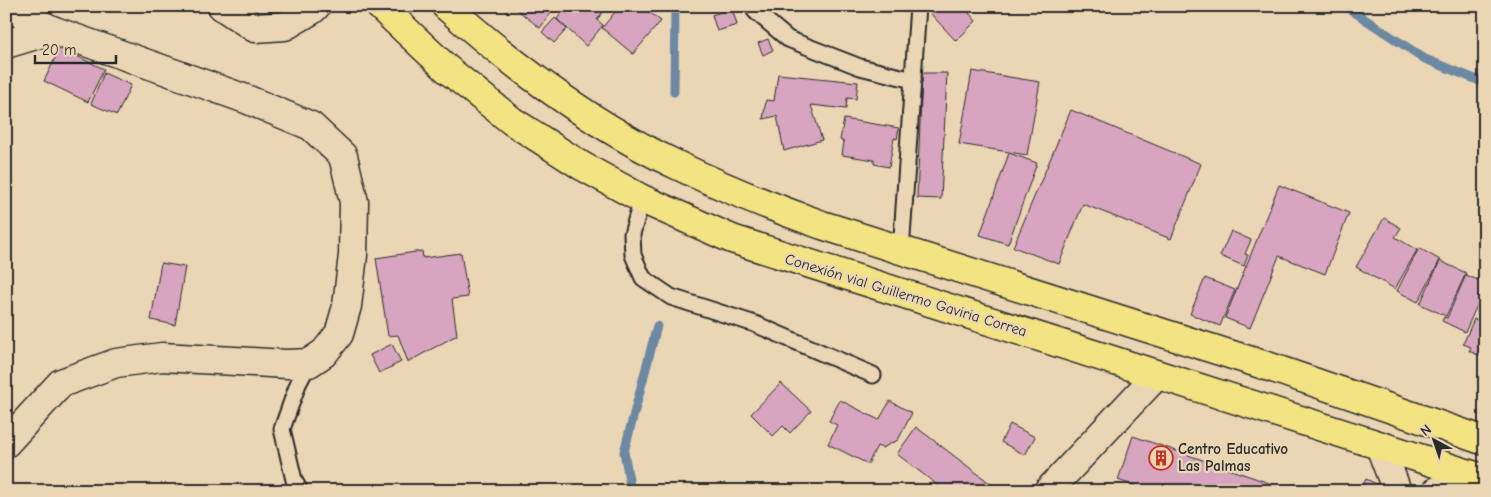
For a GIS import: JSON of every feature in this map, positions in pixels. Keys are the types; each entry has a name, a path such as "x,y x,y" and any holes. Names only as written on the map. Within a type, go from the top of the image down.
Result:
{"highway":[{"name":"Conexión vial Guillermo Gaviria Correa","path":"380,6 447,69 512,121 582,166 642,199 732,240 1480,477"},
{"path":"446,6 486,41 547,88 612,130 679,167 750,199 901,251 1267,366 1485,442"}],"street":[{"path":"6,443 61,383 116,363 162,357 287,364 309,363 324,354 339,334 347,306 353,255 354,202 343,156 310,126 246,100 52,30 24,16 22,6"},
{"path":"222,6 256,28 285,26 316,6"},
{"path":"6,44 52,30"},
{"path":"1048,491 1157,374"},
{"path":"1380,446 1397,491"},
{"path":"1436,491 1480,477"}],"lane":[{"path":"901,251 918,6"},
{"path":"755,11 788,39 860,67 913,80"},
{"path":"642,199 632,234 633,255 643,278 671,297 755,324 873,375"},
{"path":"300,491 294,480 282,429 298,384 309,363"}],"building":[{"path":"516,6 543,6 551,13 540,28 515,8"},
{"path":"567,6 607,6 597,20 603,25 586,46 557,19"},
{"path":"620,6 647,6 645,9 661,21 633,54 602,28"},
{"path":"937,6 963,6 976,21 956,41 930,13"},
{"path":"732,8 737,25 717,31 712,15"},
{"path":"555,18 567,29 554,43 542,32"},
{"path":"768,39 773,50 763,55 758,43"},
{"path":"60,48 104,69 88,102 44,81"},
{"path":"972,71 1040,82 1027,155 959,144"},
{"path":"104,73 131,85 117,115 91,104"},
{"path":"922,73 947,73 941,199 917,198"},
{"path":"778,74 858,82 856,99 847,98 846,109 811,105 822,140 784,151 777,116 763,119 766,100 774,101"},
{"path":"1071,110 1201,164 1171,239 1083,204 1059,264 1013,247"},
{"path":"844,119 899,128 897,139 894,138 889,167 874,164 874,160 842,155 844,142 840,140"},
{"path":"1009,153 1037,163 1008,244 980,235"},
{"path":"1279,185 1349,213 1325,274 1279,256 1250,328 1225,318"},
{"path":"1384,218 1401,228 1395,237 1417,250 1395,289 1356,267"},
{"path":"1231,231 1251,240 1245,254 1248,255 1244,266 1220,256"},
{"path":"1419,248 1440,260 1418,302 1397,291"},
{"path":"422,251 423,258 461,253 468,297 452,299 457,335 408,362 398,335 388,336 376,258"},
{"path":"1440,261 1466,273 1446,316 1420,304"},
{"path":"161,263 185,267 175,325 151,320"},
{"path":"1466,275 1485,283 1485,288 1465,332 1442,321 1444,317 1447,318"},
{"path":"1205,278 1235,290 1220,326 1190,314"},
{"path":"1485,294 1485,315 1477,312"},
{"path":"1474,319 1485,323 1485,358 1469,351 1471,347 1463,344"},
{"path":"392,344 401,362 379,373 370,355"},
{"path":"781,383 811,411 790,433 783,426 773,436 751,414"},
{"path":"840,400 879,420 890,401 912,413 898,440 882,448 877,446 868,464 828,444 837,425 829,421"},
{"path":"1010,424 1035,437 1025,455 1001,442"},
{"path":"916,427 999,490 945,491 897,454"},
{"name":"Centro Educativo Las Palmas","path":"1133,436 1272,484 1269,491 1149,491 1118,480"},
{"path":"1366,479 1392,491 1360,491"}],"waterway":[{"path":"674,92 675,6"},
{"path":"1345,6 1425,59 1485,83"},
{"path":"631,491 624,452 657,326"}],"place":[{"name":"Centro Educativo Las Palmas","path":"1161,458"}]}
